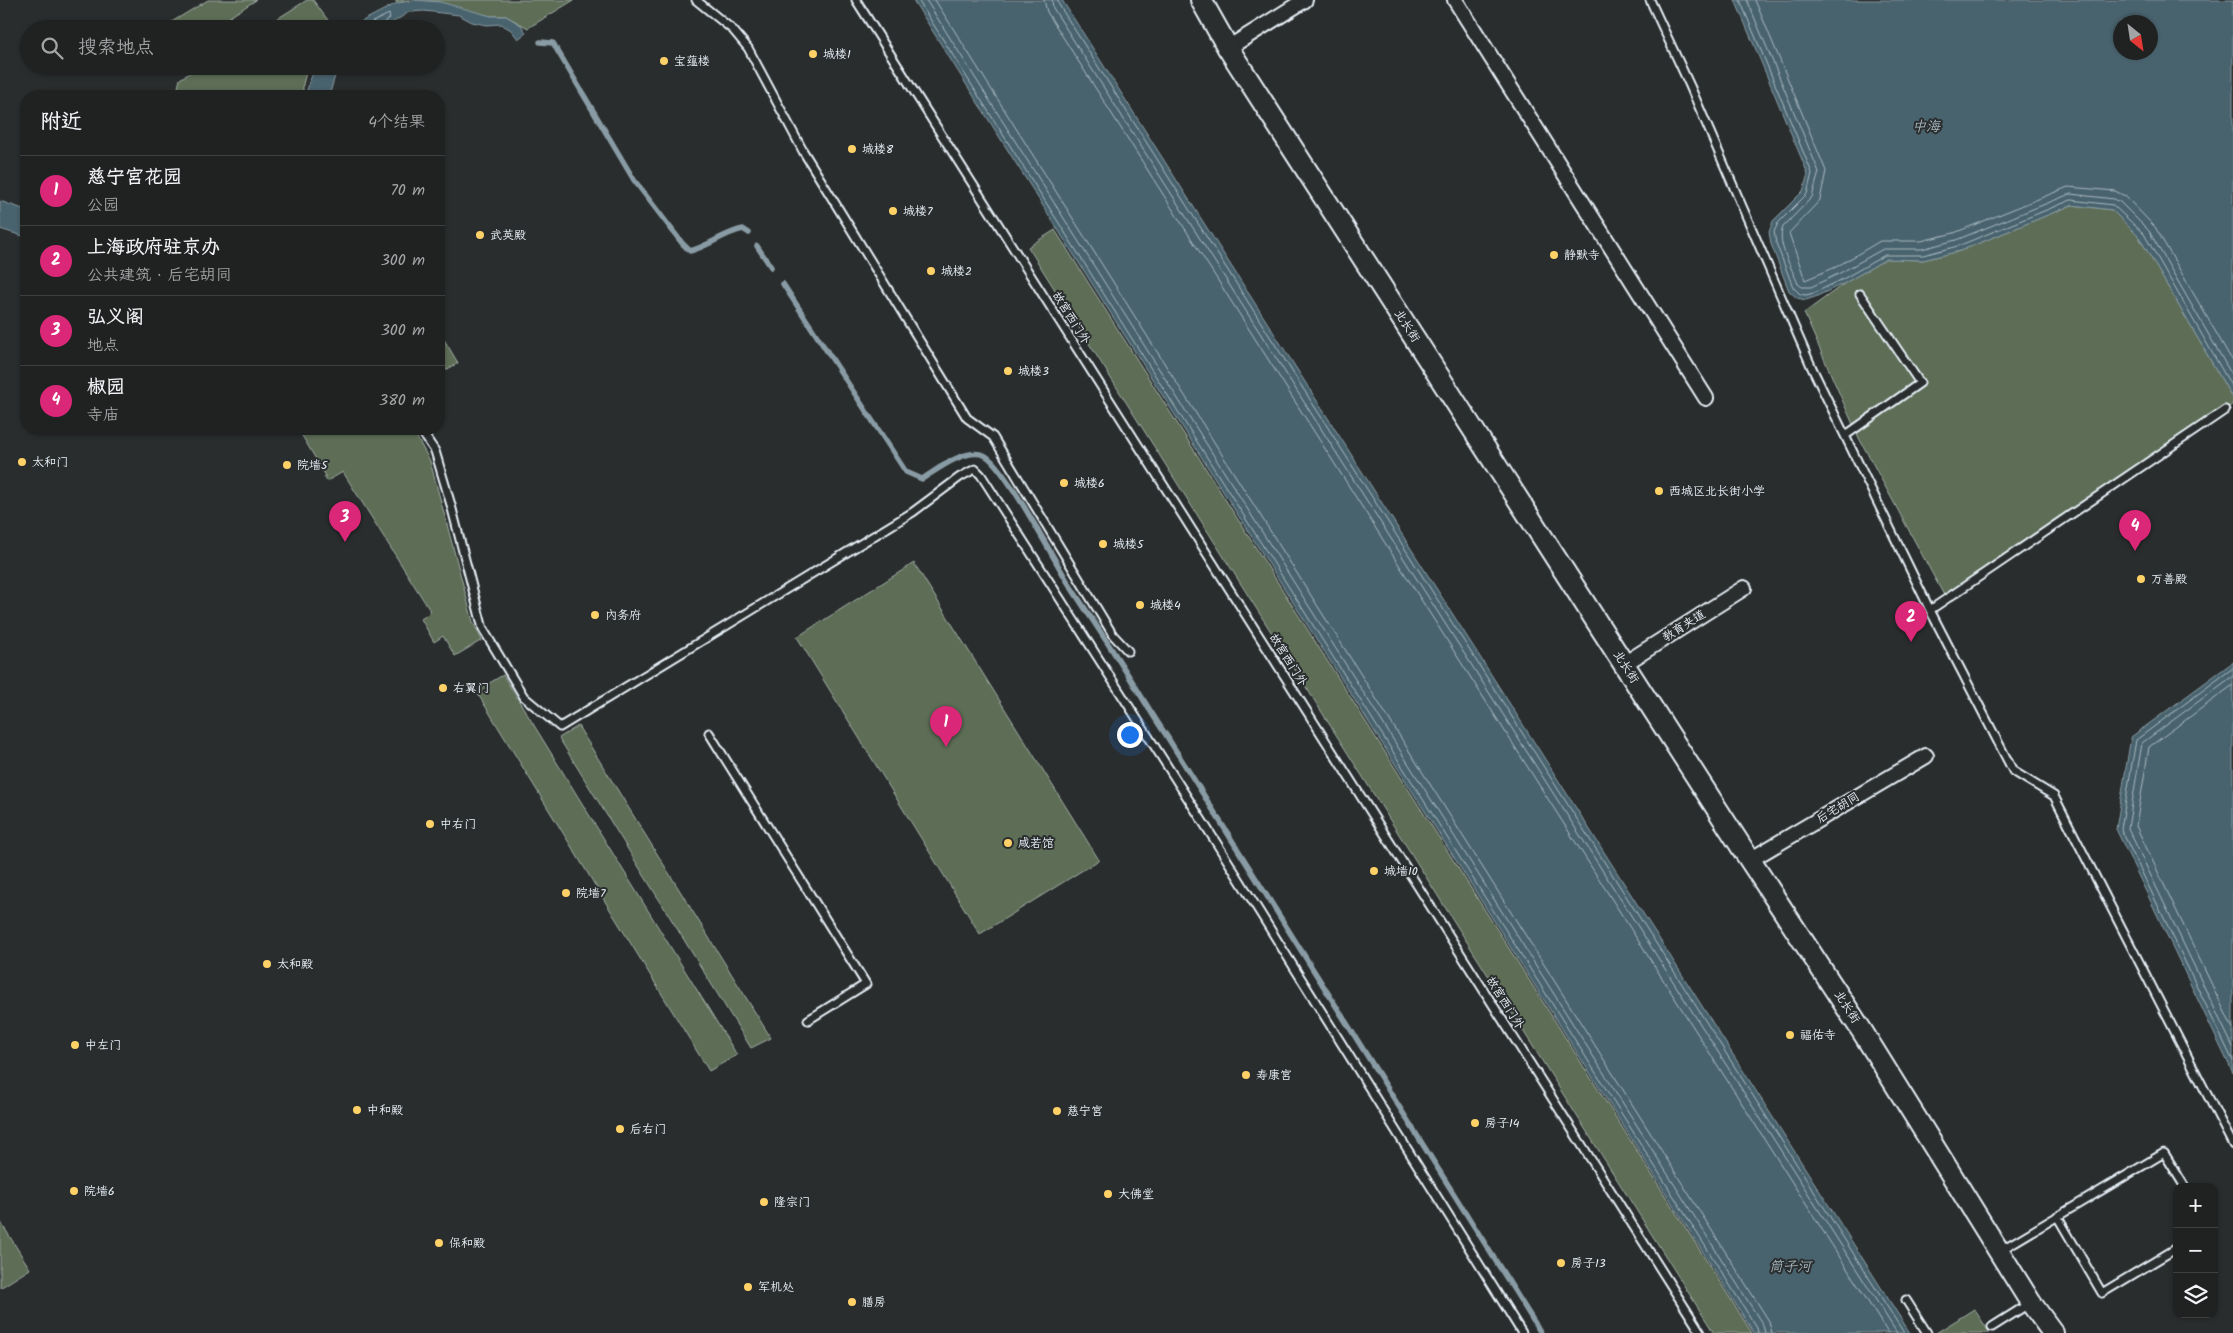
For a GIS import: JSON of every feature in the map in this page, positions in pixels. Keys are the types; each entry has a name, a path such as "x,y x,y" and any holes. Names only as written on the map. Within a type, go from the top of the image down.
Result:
{"street":[{"name":"北长街","path":"1202,0 1228,48 1862,1031 2030,1303 2053,1333"},
{"path":"1228,48 1305,0"},
{"path":"1455,0 1706,398"},
{"name":"教育夹道","path":"1624,664 1744,588"},
{"name":"后宅胡同","path":"1750,860 1926,756"}],"lane":[{"path":"696,0 733,30 748,48 802,151 967,418 993,437 1113,635 1128,651"},
{"name":"故宫西门外","path":"856,0 1701,1333"},
{"path":"1650,0 1690,86 1812,368 1930,610 2013,771 2054,796 2233,1144"},
{"path":"1846,435 1920,383 1860,294"},
{"path":"1930,610 2225,410"},
{"path":"424,435 435,451 483,629 524,697 560,727 913,512 960,477 975,469 981,474 1214,839 1522,1333"},
{"path":"709,733 866,984 808,1020"},
{"path":"1998,1252 2164,1153 2183,1183"},
{"path":"2057,1216 2102,1292 2173,1250"},
{"path":"1906,1300 1927,1333"},
{"path":"1992,1327 2030,1303"}],"green space":[{"path":"208,0 256,0 225,20 175,20"},
{"path":"307,0 313,0 328,20 275,20"},
{"path":"395,0 415,0 397,3"},
{"path":"415,0 574,0 528,28 506,16 491,16"},
{"path":"186,75 306,75 303,90 177,90 180,79"},
{"path":"2072,205 2112,210 2139,237 2233,399 2233,404 1946,599 1859,438 1804,313 1845,283 1886,259 1923,260 1960,251"},
{"path":"1055,230 1752,1333 1714,1333 1028,247"},
{"path":"445,341 458,363 445,371"},
{"path":"302,435 415,435 430,461 473,622 482,640 455,656 443,636 434,642 421,619 431,612 343,472 327,481 324,477 326,476"},
{"path":"914,563 1099,860 980,934 797,637"},
{"path":"503,675 737,1055 709,1071 476,691"},
{"path":"578,726 771,1038 751,1048 559,738"},
{"path":"0,1221 30,1269 0,1288"},
{"path":"1974,1309 1990,1333 1936,1333"}],"water":[{"path":"415,0 440,2 491,16 506,16 521,25 526,33 518,39 511,30 501,24 486,25 472,22 459,15 424,11 409,12 397,20 364,20 397,3"},
{"name":"筒子河","path":"913,0 1062,0 1910,1333 1754,1333"},
{"name":"中海","path":"1735,0 2233,0 2233,399 2139,237 2112,210 2072,205 1960,251 1923,260 1886,259 1845,283 1806,300 1797,298 1789,291 1771,244 1769,232 1773,221 1803,191 1808,174"},
{"path":"312,75 335,75 331,90 307,90"},
{"path":"0,201 20,208 20,235 0,229"},
{"path":"2233,662 2233,1073 2116,829 2131,737"}],"waterway":[{"path":"540,42 553,43 634,180 690,251 736,231 743,229 749,233"},
{"path":"757,246 771,267"},
{"path":"783,284 906,472 922,479 960,457 977,454 984,455 993,462 1003,475 1016,493 1069,584 1117,657 1541,1333"}],"place":[{"name":"城楼1","path":"813,54"},
{"name":"宝蕴楼","path":"664,61"},
{"name":"城楼8","path":"852,149"},
{"name":"城楼7","path":"893,211"},
{"name":"武英殿","path":"480,235"},
{"name":"静默寺","path":"1554,255"},
{"name":"城楼2","path":"931,271"},
{"name":"城楼3","path":"1008,371"},
{"name":"太和门","path":"22,462"},
{"name":"院墙5","path":"287,465"},
{"name":"城楼6","path":"1064,483"},
{"name":"西城区北长街小学","path":"1659,491"},
{"name":"弘义阁","path":"345,542"},
{"name":"城楼5","path":"1103,544"},
{"name":"椒园","path":"2135,551"},
{"name":"万善殿","path":"2141,579"},
{"name":"城楼4","path":"1140,605"},
{"name":"内务府","path":"595,615"},
{"name":"上海政府驻京办","path":"1911,642"},
{"name":"右翼门","path":"443,688"},
{"name":"慈宁宫花园","path":"946,747"},
{"name":"中右门","path":"430,824"},
{"name":"咸若馆","path":"1008,843"},
{"name":"城墙10","path":"1374,871"},
{"name":"院墙7","path":"566,893"},
{"name":"太和殿","path":"267,964"},
{"name":"福佑寺","path":"1790,1035"},
{"name":"中左门","path":"75,1045"},
{"name":"寿康宫","path":"1246,1075"},
{"name":"中和殿","path":"357,1110"},
{"name":"慈宁宫","path":"1057,1111"},
{"name":"房子14","path":"1475,1123"},
{"name":"后右门","path":"620,1129"},
{"name":"院墙6","path":"74,1191"},
{"name":"大佛堂","path":"1108,1194"},
{"name":"隆宗门","path":"764,1202"},
{"name":"保和殿","path":"439,1243"},
{"name":"房子13","path":"1561,1263"},
{"name":"军机处","path":"748,1287"},
{"name":"膳房","path":"852,1302"}]}
